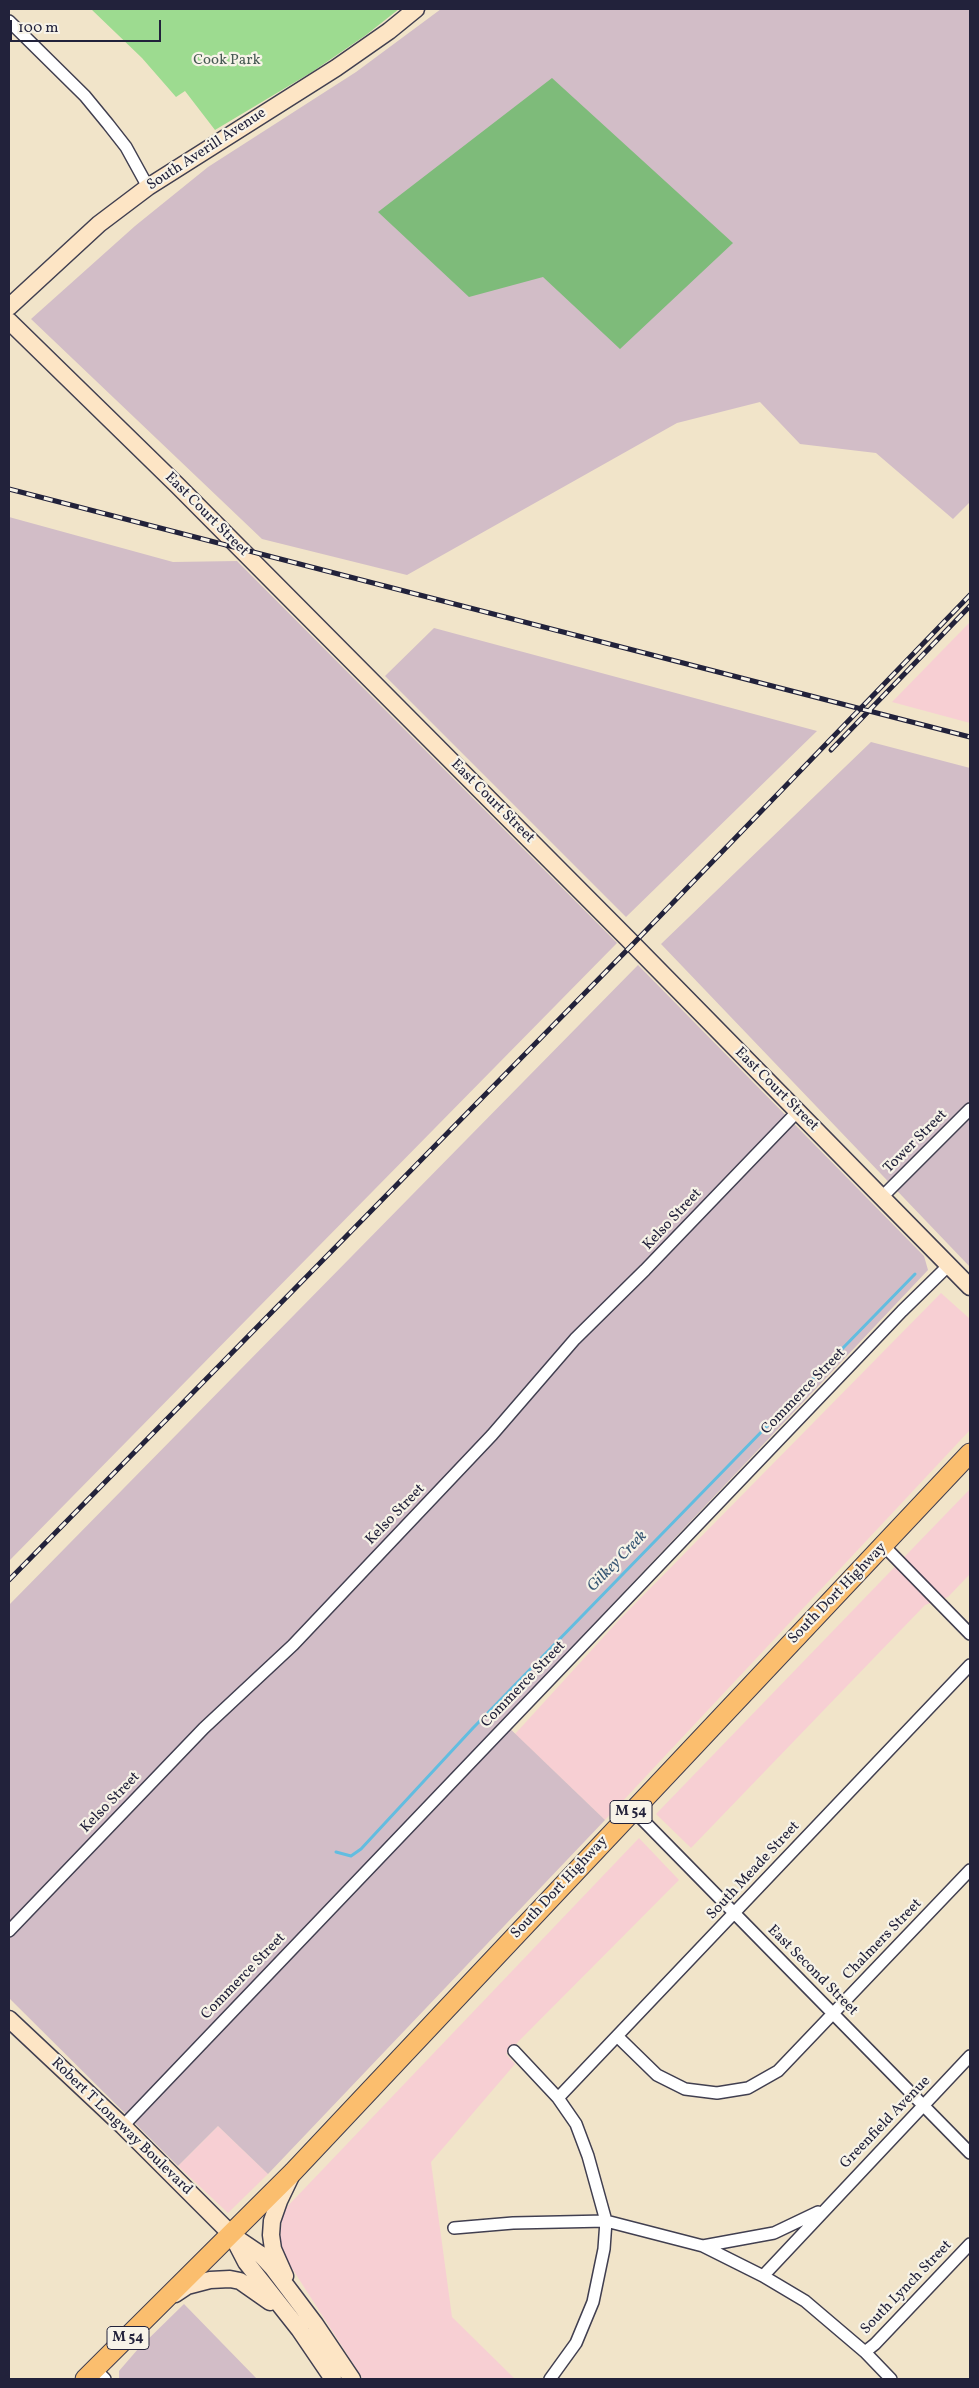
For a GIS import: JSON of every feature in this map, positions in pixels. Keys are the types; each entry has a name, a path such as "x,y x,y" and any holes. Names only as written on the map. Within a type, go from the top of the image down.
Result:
{"main road":[{"name":"South Dort Highway","path":"232,2235 970,1453"},
{"name":"M 54","path":"95,2376 232,2235"}],"street":[{"name":"South Averill Avenue","path":"9,307 99,224 148,187 336,68 389,31 416,9"},
{"path":"9,21 85,96 126,147 148,187"},
{"name":"East Court Street","path":"9,321 191,499 970,1287"},
{"name":"Tower Street","path":"882,1197 970,1108"},
{"name":"Kelso Street","path":"9,1931 204,1728 293,1645 492,1435 575,1339 645,1270 796,1112"},
{"name":"Commerce Street","path":"123,2126 902,1311 948,1266"},
{"path":"884,1546 970,1634"},
{"name":"South Meade Street","path":"558,2098 618,2038 970,1665"},
{"name":"East Second Street","path":"633,1810 970,2153"},
{"name":"Chalmers Street","path":"618,2038 657,2075 685,2089 717,2093 748,2088 778,2071 970,1870"},
{"name":"Robert T Longway Boulevard","path":"9,2019 123,2126 232,2235 260,2254 290,2290 352,2379"},
{"path":"514,2051 558,2098 576,2124 588,2156 606,2221 604,2248 593,2302 576,2343 550,2379"},
{"name":"Greenfield Avenue","path":"763,2276 823,2210 970,2056"},
{"path":"290,2290 274,2249 271,2234 272,2222 279,2201 293,2172"},
{"name":"Greenfield Avenue","path":"704,2246 774,2233 823,2210"},
{"path":"454,2228 513,2223 606,2221 704,2246 763,2276 805,2301 865,2352 891,2379"},
{"name":"Robert T Longway Boulevard","path":"232,2235 246,2262 299,2329 333,2379"},
{"name":"South Lynch Street","path":"865,2352 875,2344 970,2244"},
{"path":"171,2296 187,2286 219,2278 240,2281 274,2305 299,2329"}],"shaded area":[{"path":"441,9 970,9 970,502 953,519 876,453 800,444 760,402 677,423 407,575 262,539 31,319 135,226 208,167 356,72"},
{"path":"9,517 173,562 237,561 617,943 9,1561"},
{"path":"970,622 970,723 892,702"},
{"path":"434,628 817,731 626,917 385,676"},
{"path":"871,742 970,768 970,1267 661,944"},
{"path":"638,965 924,1256 928,1270 502,1721 605,1820 268,2174 218,2126 178,2166 9,1998 9,1605"},
{"path":"941,1293 970,1319 970,1430 605,1820 515,1734 619,1620"},
{"path":"970,1489 970,1574 948,1597 925,1605 691,1848 656,1814"},
{"path":"639,1838 679,1880 506,2054 515,2064 431,2162 452,2317 515,2379 363,2379 279,2248 283,2211"},
{"path":"218,2126 268,2174 228,2213 178,2166"},
{"path":"184,2304 257,2379 119,2379 119,2371 138,2349"}],"green space":[{"name":"Cook Park","path":"91,9 399,9 366,35 312,72 215,130 185,91 176,97 142,58"},
{"path":"552,78 733,243 620,349 543,277 469,297 378,212"}],"waterway":[{"name":"Gilkey Creek","path":"336,1852 351,1856 361,1849 473,1728 915,1274"}],"railway":[{"path":"9,489 970,737"},
{"path":"9,1580 633,944 970,595"},
{"path":"831,750 970,606"}]}
